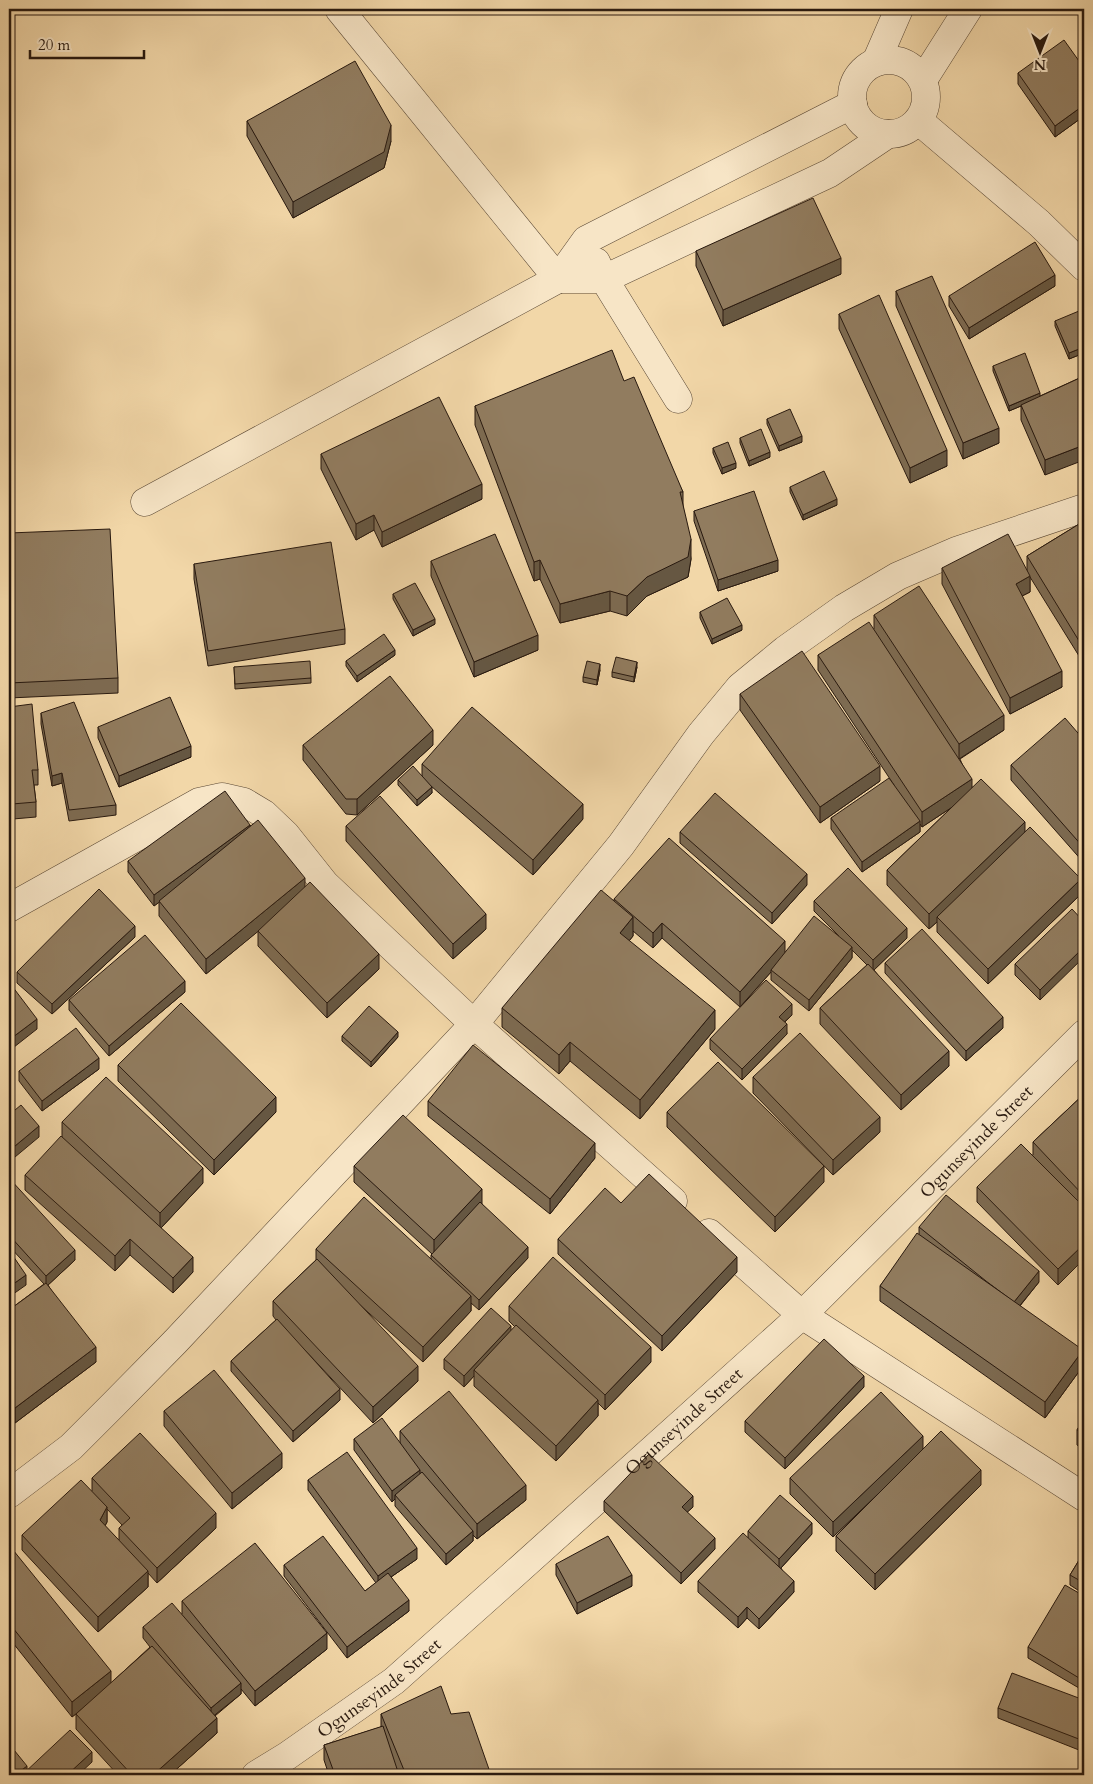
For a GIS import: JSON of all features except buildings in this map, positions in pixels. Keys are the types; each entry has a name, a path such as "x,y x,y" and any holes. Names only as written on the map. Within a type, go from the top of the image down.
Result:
{"street":[{"path":"339,9 558,279"},
{"path":"876,62 899,9"},
{"path":"923,80 968,9"},
{"path":"558,279 604,279 830,172 888,134 905,131 918,121 925,108 927,94 923,80 911,66 894,60 876,62 862,72 853,87 853,104 859,119 872,130 888,134"},
{"path":"145,502 558,279 586,240 853,104"},
{"path":"918,121 1039,223 1084,267"},
{"path":"586,240 604,279 678,399"},
{"path":"9,1494 71,1447 113,1405 175,1342 474,1024 621,845 701,734 740,686 836,613 898,576 956,551 1084,508"},
{"path":"9,908 41,892 199,802 222,797 244,802 264,814 286,835 325,884 474,1024 802,1315 1084,1497"},
{"name":"Ogunseyinde Street","path":"256,1775 394,1681 802,1315 1084,1034"}]}
